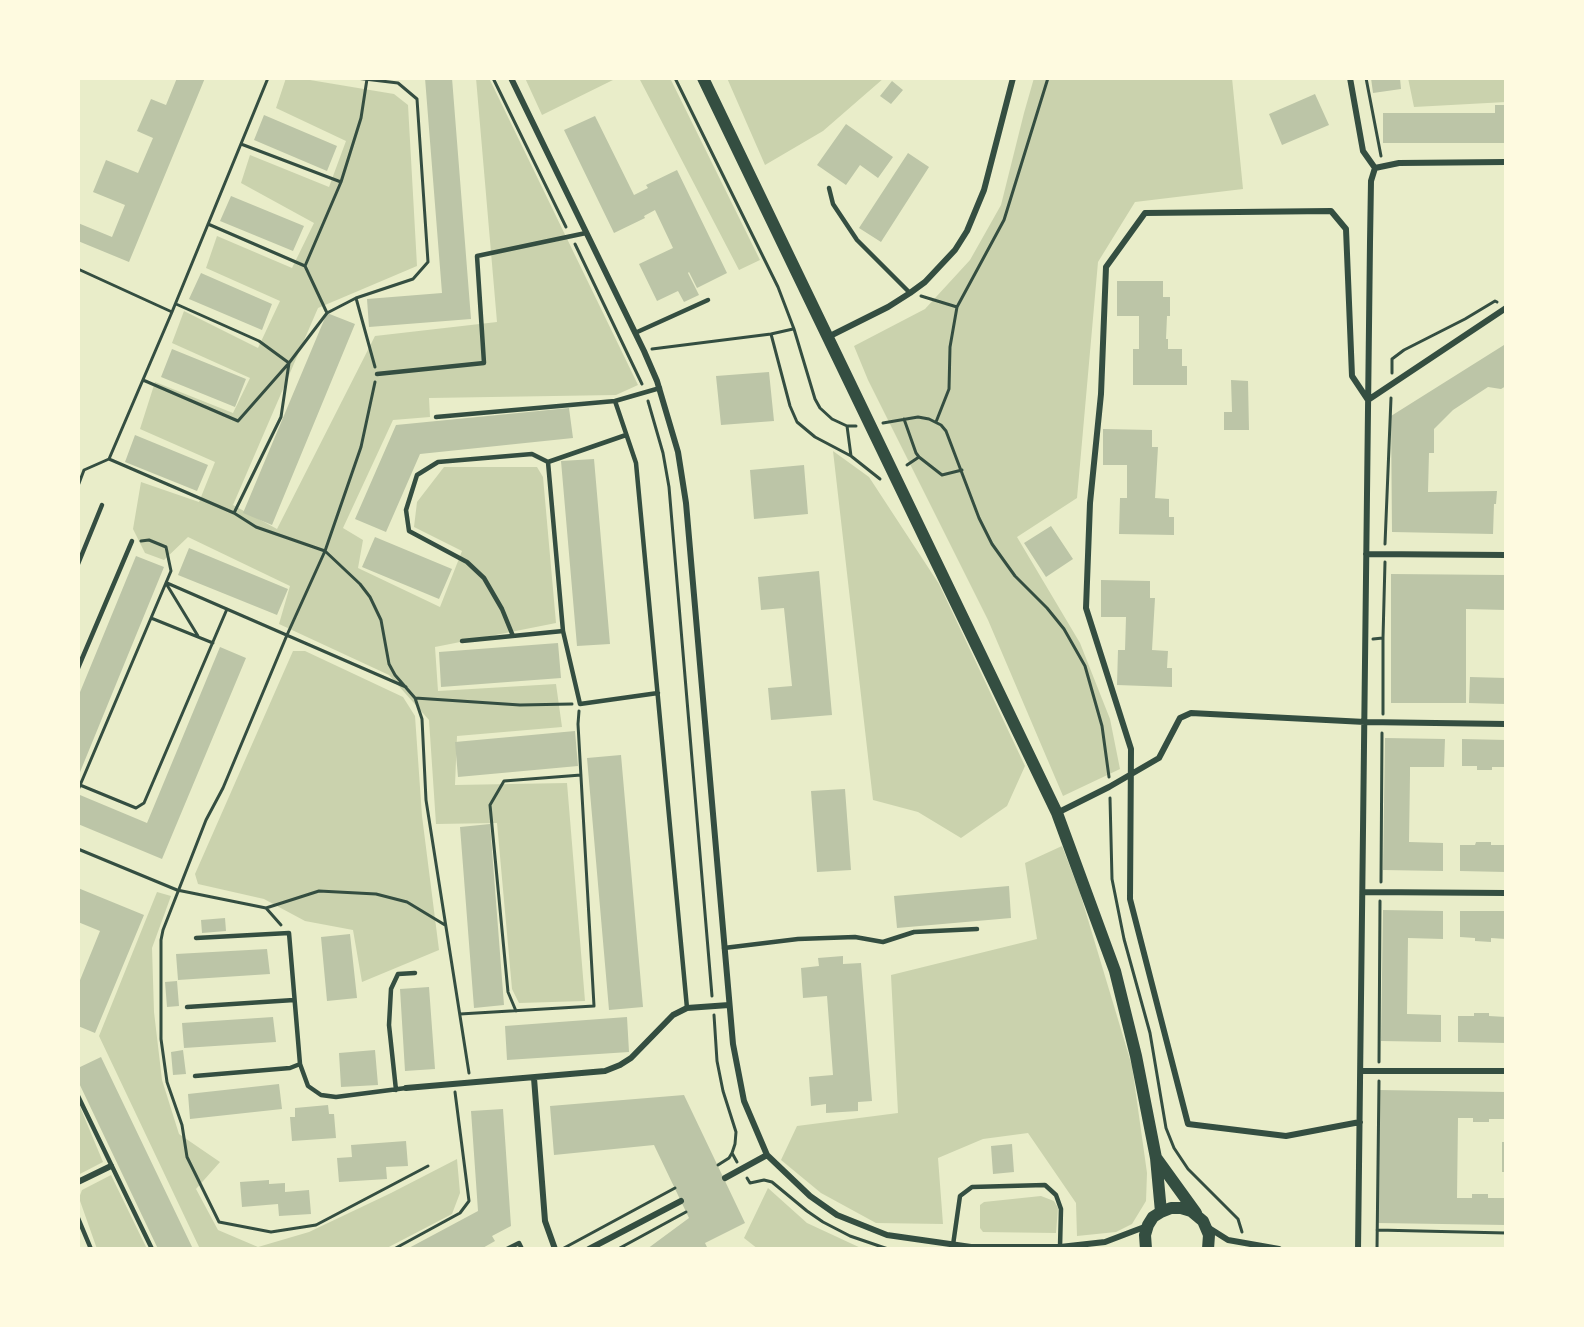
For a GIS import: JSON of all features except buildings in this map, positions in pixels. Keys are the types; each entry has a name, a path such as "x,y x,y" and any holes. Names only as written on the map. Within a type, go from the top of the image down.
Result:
{"main road":[{"path":"703,78 1057,813 1114,971 1136,1056 1156,1158 1161,1212"},
{"path":"1156,1158 1203,1221 1209,1235 1208,1249"},
{"path":"1146,1249 1145,1235 1148,1225 1161,1212 1171,1208 1191,1210 1203,1221"}],"street":[{"path":"511,78 644,351 660,388 678,453 686,503 733,1044 744,1101 767,1155 810,1196 844,1218 887,1235 953,1245 1060,1247 1105,1242 1148,1225"},
{"path":"828,337 888,307 910,293 925,282 955,250 977,211 1013,78"},
{"path":"1350,78 1363,151 1375,168"},
{"path":"1375,168 1399,163 1506,162"},
{"path":"1358,1249 1371,180 1375,168"},
{"path":"1360,1122 1286,1136 1188,1124 1130,899 1131,748 1086,608 1090,503 1101,394 1106,267 1145,213 1331,211 1346,229 1352,376 1368,400"},
{"path":"1368,400 1503,306"},
{"path":"1366,554 1506,555"},
{"path":"1057,813 1159,758 1180,718 1191,713 1382,723 1506,724"},
{"path":"1363,892 1506,893"},
{"path":"406,1088 605,1071 620,1065 643,1047 673,1015 687,1008 729,1005"},
{"path":"1361,1071 1506,1071"},
{"path":"534,1078 545,1221 555,1249"},
{"path":"724,1178 767,1155"},
{"path":"78,1182 111,1166"},
{"path":"589,1249 681,1201"},
{"path":"1203,1221 1228,1240 1279,1249"},
{"path":"1060,1247 1069,1249"}],"lane":[{"path":"829,188 833,204 857,240 910,293"},
{"path":"377,374 484,363 477,256 586,233"},
{"path":"635,333 708,300"},
{"path":"436,417 615,401 660,388"},
{"path":"615,401 636,463 687,1008"},
{"path":"513,636 502,609 484,578 468,562 409,531 406,510 417,475 438,462 532,454 548,462 626,435"},
{"path":"548,462 563,631 580,704 658,693"},
{"path":"78,564 102,505"},
{"path":"78,668 132,541"},
{"path":"462,641 563,631"},
{"path":"724,948 798,939 844,937 883,942 914,932 976,929"},
{"path":"196,938 288,933 300,1064 308,1086 321,1095 336,1097 406,1088"},
{"path":"396,1090 389,1024 391,989 398,974 415,973"},
{"path":"188,1007 294,999"},
{"path":"195,1076 290,1068 300,1064"},
{"path":"78,1096 152,1249"},
{"path":"953,1245 960,1196 972,1186 1045,1185 1056,1195 1061,1209 1060,1247"},
{"path":"78,1218 91,1249"},
{"path":"507,1249 519,1243 522,1249"}],"path":[{"path":"78,468 84,470 109,459 176,304 268,78"},
{"path":"143,380 238,421 289,363 327,313 356,298 413,279 428,262 417,99 398,83 356,78"},
{"path":"675,78 778,287 794,329 815,399 826,415 847,426 857,426"},
{"path":"936,422 949,390 950,347 957,307 1004,220 1048,78"},
{"path":"1366,78 1383,166"},
{"path":"305,266 340,182 361,118 368,79"},
{"path":"241,144 340,182"},
{"path":"208,224 305,266 327,313"},
{"path":"78,269 172,312"},
{"path":"910,293 957,307"},
{"path":"356,298 377,374 361,447 325,551 177,890 162,930 161,1039 167,1082 182,1125 187,1157 219,1222 271,1232 316,1225 428,1166"},
{"path":"1391,382 1392,359 1404,350 1495,301 1503,306"},
{"path":"176,304 259,341 289,363"},
{"path":"644,351 794,329"},
{"path":"771,334 789,406 797,422 815,437 851,456 882,480"},
{"path":"234,513 280,417 289,363"},
{"path":"1377,1249 1383,638 1391,393"},
{"path":"881,423 918,417 936,422 946,431 979,519 992,544 1015,576 1064,629 1085,666 1102,726 1110,786 1112,879 1124,939 1150,1033 1166,1128 1174,1148 1188,1169 1238,1219 1243,1241"},
{"path":"903,419 919,457 942,475 962,470"},
{"path":"847,426 851,456"},
{"path":"907,465 919,457"},
{"path":"109,459 234,513 256,527 325,551 360,584 370,597 381,620 389,664 395,675 408,687 415,698 422,719 426,800 471,1083"},
{"path":"78,486 84,470"},
{"path":"78,790 171,571 166,547 149,540 132,541"},
{"path":"166,583 408,687"},
{"path":"166,583 198,637"},
{"path":"80,785 136,808 144,803 227,609"},
{"path":"151,618 213,643"},
{"path":"1365,639 1383,638"},
{"path":"415,698 520,705 580,704 578,724 594,1006 460,1014"},
{"path":"516,1011 508,992 490,805 504,781 581,775"},
{"path":"78,849 177,890 266,908 319,891 376,894 407,902 446,925"},
{"path":"266,908 288,933"},
{"path":"394,1249 460,1213 469,1201 454,1084"},
{"path":"718,1165 729,1158 732,1153"},
{"path":"744,1183 750,1183"},
{"path":"562,1249 675,1188"},
{"path":"618,1249 687,1212"},
{"path":"1377,1230 1506,1233"}],"green space":[{"path":"286,78 394,94 408,105 417,266 318,308 233,505 277,529 375,336 497,322 476,78 489,78 638,385 616,395 429,398 430,417 393,420 343,528 363,540 358,568 440,607 462,551 414,527 417,502 444,467 537,467 543,477 556,623 435,647 438,691 556,684 562,727 457,736 455,785 567,783 585,1001 519,1003 512,989 497,823 436,824 429,720 389,675 279,624 290,586 188,537 164,560 145,553 133,529 141,482 199,502 215,462 140,429 155,382 233,413 250,378 172,343 184,311 258,348 280,301 206,268 217,236 292,268 314,223 241,183 250,155 329,187 346,141 276,108"},
{"path":"525,78 617,78 542,115"},
{"path":"639,78 670,78 760,260 739,270"},
{"path":"727,78 884,78 823,131 765,165"},
{"path":"1034,78 1232,78 1243,189 1135,202 1098,262 1077,498 1017,537 1080,643 1110,719 1120,769 1063,796 988,620 868,380 854,346 925,309 970,260 1001,205"},
{"path":"1408,78 1506,78 1506,102 1414,107"},
{"path":"833,451 869,477 939,584 1025,766 1007,806 961,838 918,812 873,800"},
{"path":"293,651 305,651 403,697 415,716 422,816 439,950 362,982 353,930 305,921 264,899 198,884 195,874"},
{"path":"1062,846 1080,893 1132,1066 1147,1173 1146,1201 1132,1224 1116,1232 1077,1236 1076,1203 1028,1133 983,1139 938,1158 943,1224 876,1223 821,1193 781,1160 797,1126 898,1113 891,975 1037,939 1025,863"},
{"path":"157,892 171,896 152,948 154,1012 162,1080 179,1134 220,1162 196,1189 218,1230 258,1247 309,1232 457,1159 460,1193 452,1214 385,1249 200,1249 99,1036"},
{"path":"78,1102 103,1162 78,1175"},
{"path":"111,1175 147,1249 97,1249 79,1198 82,1190"},
{"path":"768,1188 807,1223 863,1249 758,1249 744,1238"},
{"path":"1041,1196 1054,1201 1058,1208 1056,1233 983,1232 980,1228 980,1205 984,1202"}]}
